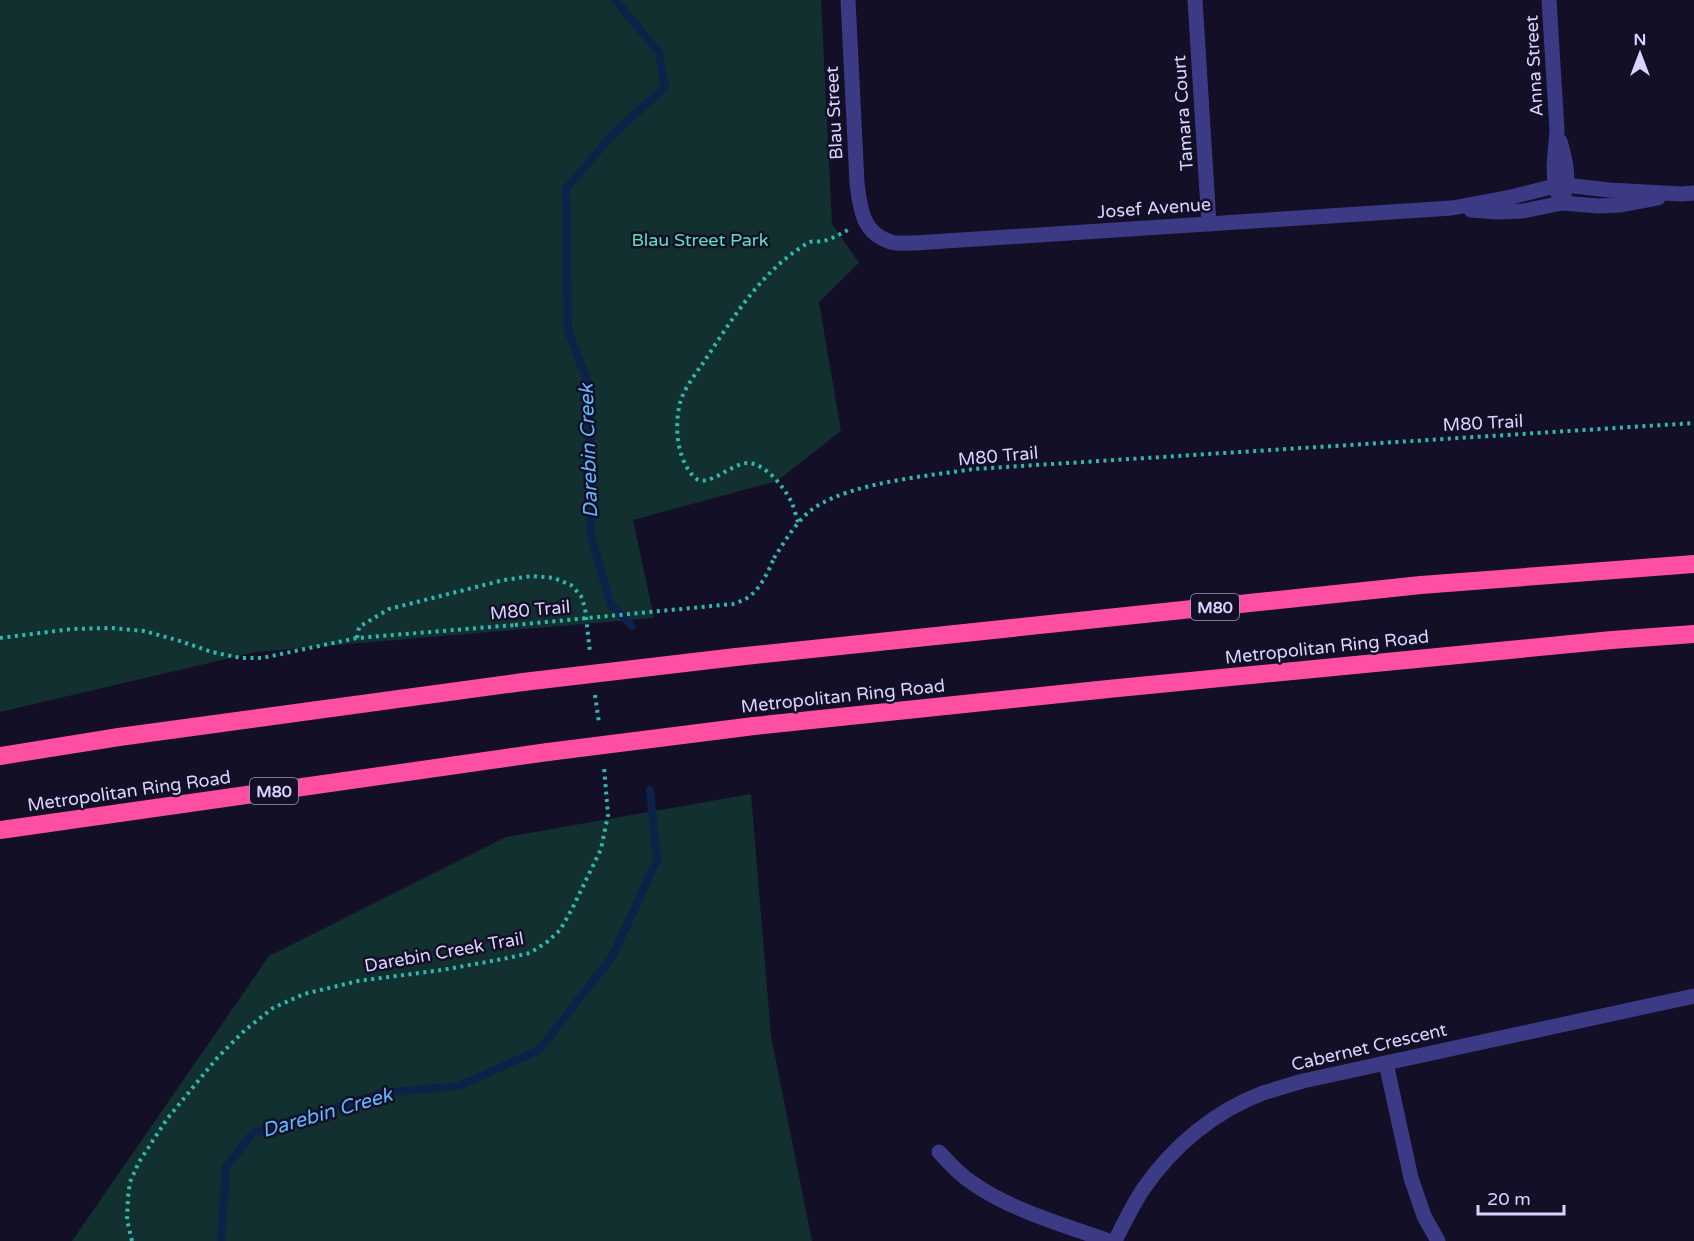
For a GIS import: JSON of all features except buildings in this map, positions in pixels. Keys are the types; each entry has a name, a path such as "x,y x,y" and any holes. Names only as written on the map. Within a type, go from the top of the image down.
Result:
{"highway":[{"name":"M80","path":"0,756 119,737 523,682 736,657 1421,585 1694,564"},
{"name":"Metropolitan Ring Road","path":"0,830 548,752 754,726 1131,687 1694,634"}],"street":[{"name":"Blau Street","path":"848,0 857,183 865,223"},
{"name":"Tamara Court","path":"1195,0 1209,224"},
{"name":"Anna Street","path":"1549,0 1557,130 1567,168 1561,186 1562,203"},
{"name":"Josef Avenue","path":"865,223 878,235 892,243 915,243 1452,208 1561,186 1688,193"},
{"name":"Josef Avenue","path":"1452,208 1497,212 1523,211 1562,203 1621,206 1688,193"},
{"name":"Cabernet Crescent","path":"1115,1241 1143,1189 1166,1159 1196,1132 1228,1110 1262,1094 1303,1081 1694,996"},
{"path":"1386,1063 1411,1178 1424,1216 1438,1241"},
{"path":"939,1152 977,1187 1011,1205 1109,1241"}],"path":[{"path":"798,523 791,501 777,481 759,466 747,463 733,467 713,479 704,481 696,479 681,453 677,419 680,401 750,295 776,267 810,242 824,241 865,223"},
{"name":"M80 Trail","path":"0,638 72,629 111,628 144,631 212,652 241,658 262,658 357,638 515,626 733,604 747,598 758,587 774,558 798,523 815,507 840,495 885,483 974,470 1694,423"},
{"path":"357,638 359,627 390,609 504,580 532,576 554,578 571,585 581,596 585,608 591,654"},
{"path":"595,688 600,734"},
{"name":"Darebin Creek Trail","path":"132,1241 127,1220 128,1197 130,1182 139,1162 167,1119 217,1058 245,1030 273,1008 304,994 358,981 442,970 530,953 548,942 560,930 601,849 608,815 603,757"}],"green space":[{"name":"Blau Street Park","path":"0,0 821,0 832,224 859,263 819,302 841,431 777,481 633,520 654,618 256,652 0,712"},
{"path":"751,794 771,1036 812,1241 72,1241 269,956 506,837"}],"waterway":[{"name":"Darebin Creek","path":"615,0 659,52 665,87 611,136 566,189 568,330 589,386 591,536 611,605 632,626"},
{"name":"Darebin Creek","path":"221,1241 226,1167 253,1133 382,1093 459,1086 539,1050 612,957 657,860 650,790"}]}
